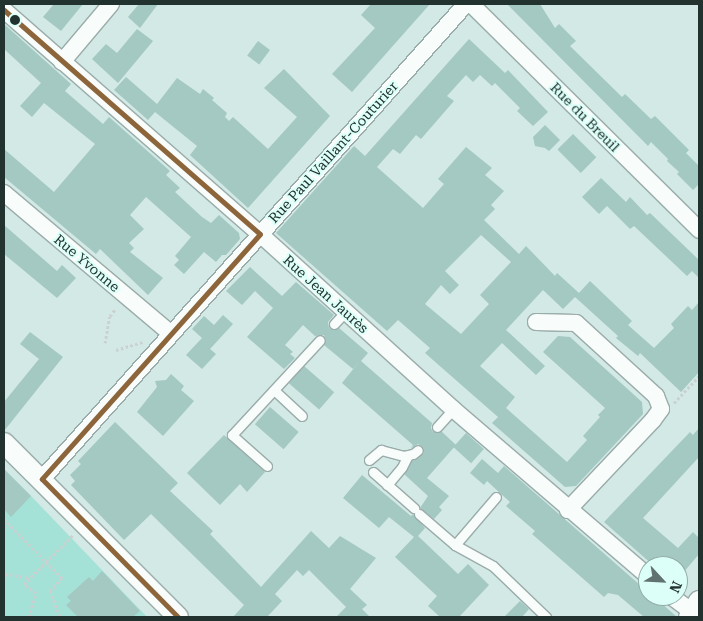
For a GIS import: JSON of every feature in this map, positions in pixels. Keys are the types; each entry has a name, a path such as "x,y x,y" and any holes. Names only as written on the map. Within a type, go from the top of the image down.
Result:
{"street":[{"path":"62,62 111,4"},
{"name":"Rue Paul Vaillant-Couturier","path":"42,479 166,329 260,234 466,4"},
{"name":"Rue du Breuil","path":"471,4 699,230"},
{"name":"Rue Jean Jaurès","path":"4,10 260,234 453,409 568,510 638,568"},
{"name":"Rue Yvonne","path":"4,193 166,329"},
{"path":"536,322 576,323 656,396 661,409 653,420 568,510"},
{"path":"4,443 178,617"}],"lane":[{"path":"334,324 346,312"},
{"path":"267,466 232,435 320,340"},
{"path":"274,390 302,416"},
{"path":"437,427 453,409"},
{"path":"369,460 381,450 404,456 418,450"},
{"path":"387,485 402,467 408,455"},
{"path":"372,472 454,545 493,566 546,617"},
{"path":"454,545 496,497"}],"path":[{"path":"105,343 110,316 126,295"},
{"path":"116,350 151,338 166,329"},
{"path":"661,409 672,406 699,376"},
{"path":"4,519 62,578 50,591 60,617"},
{"path":"4,528 8,523"},
{"path":"29,617 36,593 24,584 85,523"},
{"path":"5,574 30,578"}],"green space":[{"path":"4,469 31,496 147,617 4,617"}],"building":[{"path":"54,4 83,4 61,31 43,17"},
{"path":"139,4 158,4 140,28 128,17"},
{"path":"371,4 430,4 352,92 332,74 375,28 361,15"},
{"path":"507,4 540,4 555,28 559,24 576,41 570,46 622,97 625,94 651,119 655,116 689,150 686,153 699,166 699,184 693,190 677,174 679,172 667,161 668,159 651,142 648,146"},
{"path":"4,24 71,84 65,91 103,124 109,117 170,171 166,175 180,188 175,192 202,217 211,223 219,215 239,233 240,239 226,255 222,255 216,262 204,252 184,274 174,265 179,260 175,256 191,237 146,197 130,215 144,229 129,243 134,248 130,252 163,278 148,295 100,249 96,254 4,177 4,149 54,192 95,144 44,103 32,117 20,106 41,83 4,49"},
{"path":"137,29 153,41 118,83 92,59 106,44 117,53"},
{"path":"469,39 505,73 508,70 548,112 533,126 517,111 520,108 495,83 492,86 480,75 473,82 466,75 447,96 454,101 421,139 416,135 400,154 393,149 377,167 423,208 444,184 438,179 466,147 492,168 485,175 504,191 491,205 495,209 484,220 519,254 526,246 555,276 557,273 579,293 590,281 632,321 628,325 654,348 674,328 671,324 688,306 692,310 699,302 699,372 681,392 640,353 638,356 616,338 618,336 575,297 563,309 543,290 506,330 545,366 536,375 502,343 480,366 515,397 506,408 567,462 587,440 583,436 600,417 598,415 605,408 543,352 558,336 570,337 642,402 643,414 576,486 565,487 492,423 498,417 425,353 430,348 398,320 387,331 276,233 354,146 365,156","holes":["481,235 511,262 480,295 489,304 461,334 425,304 441,285 450,294 459,285 445,271"]},
{"path":"258,41 270,50 259,64 247,55"},
{"path":"284,69 330,116 248,208 190,155 197,146 155,112 148,120 114,90 126,77 157,104 177,78 200,94 203,89 227,113 225,117 229,121 233,117 268,149 297,117 264,88"},
{"path":"545,125 560,140 549,151 535,146 533,137"},
{"path":"573,134 596,157 581,173 557,150"},
{"path":"601,178 626,202 630,197 647,215 650,213 699,260 699,278 692,271 687,276 634,226 630,229 607,206 599,214 582,197"},
{"path":"4,225 57,271 62,265 76,278 57,298 4,254"},
{"path":"250,267 282,296 296,282 334,315 328,322 329,328 333,330 339,328 368,353 361,361 432,423 431,428 433,432 441,431 456,445 427,478 449,496 439,507 442,510 434,519 420,508 428,496 404,474 412,461 424,453 423,447 418,444 411,448 413,445 342,383 359,362 353,369 324,345 326,341 324,335 315,336 303,325 285,345 293,352 290,354 295,358 284,369 247,337 273,308 255,291 242,305 226,291"},
{"path":"223,315 233,324 210,349 216,354 202,369 186,355 202,338 192,329 204,316 214,325"},
{"path":"30,332 63,357 4,431 4,402 39,359 20,344"},
{"path":"304,366 334,392 319,410 289,383"},
{"path":"171,374 184,386 181,390 194,401 163,436 137,412 157,387 155,381 166,380"},
{"path":"270,407 299,432 284,449 255,424"},
{"path":"115,422 178,483 170,491 213,531 210,534 261,587 311,531 329,548 340,536 376,558 350,589 367,605 362,609 370,617 336,617 346,607 309,570 303,576 297,570 275,594 282,601 267,617 233,617 244,605 151,514 124,540 71,485 75,481 70,475 81,464 78,461"},
{"path":"699,428 699,457 643,518 678,548 693,532 699,538 699,554 688,567 688,556 643,556 604,522 690,432 693,435"},
{"path":"466,433 484,449 471,463 453,447"},
{"path":"224,435 265,472 247,492 240,484 220,505 187,473"},
{"path":"482,459 498,473 504,466 638,583 638,606 664,606 677,617 644,617 618,595 608,593 604,597 532,534 535,531 506,506 510,502 487,481 484,485 470,473"},
{"path":"4,469 31,496 11,517 4,509"},
{"path":"362,475 411,516 413,514 425,528 418,536 458,574 468,564 489,585 459,617 440,617 428,606 437,596 395,557 414,537 389,517 379,528 343,498"},
{"path":"102,571 140,611 133,617 78,617 66,605 71,601 67,597 89,577 93,581"},
{"path":"520,601 529,609 522,617 504,617"}],"transit line":[{"path":"4,10 260,234 42,479 178,617"}]}
